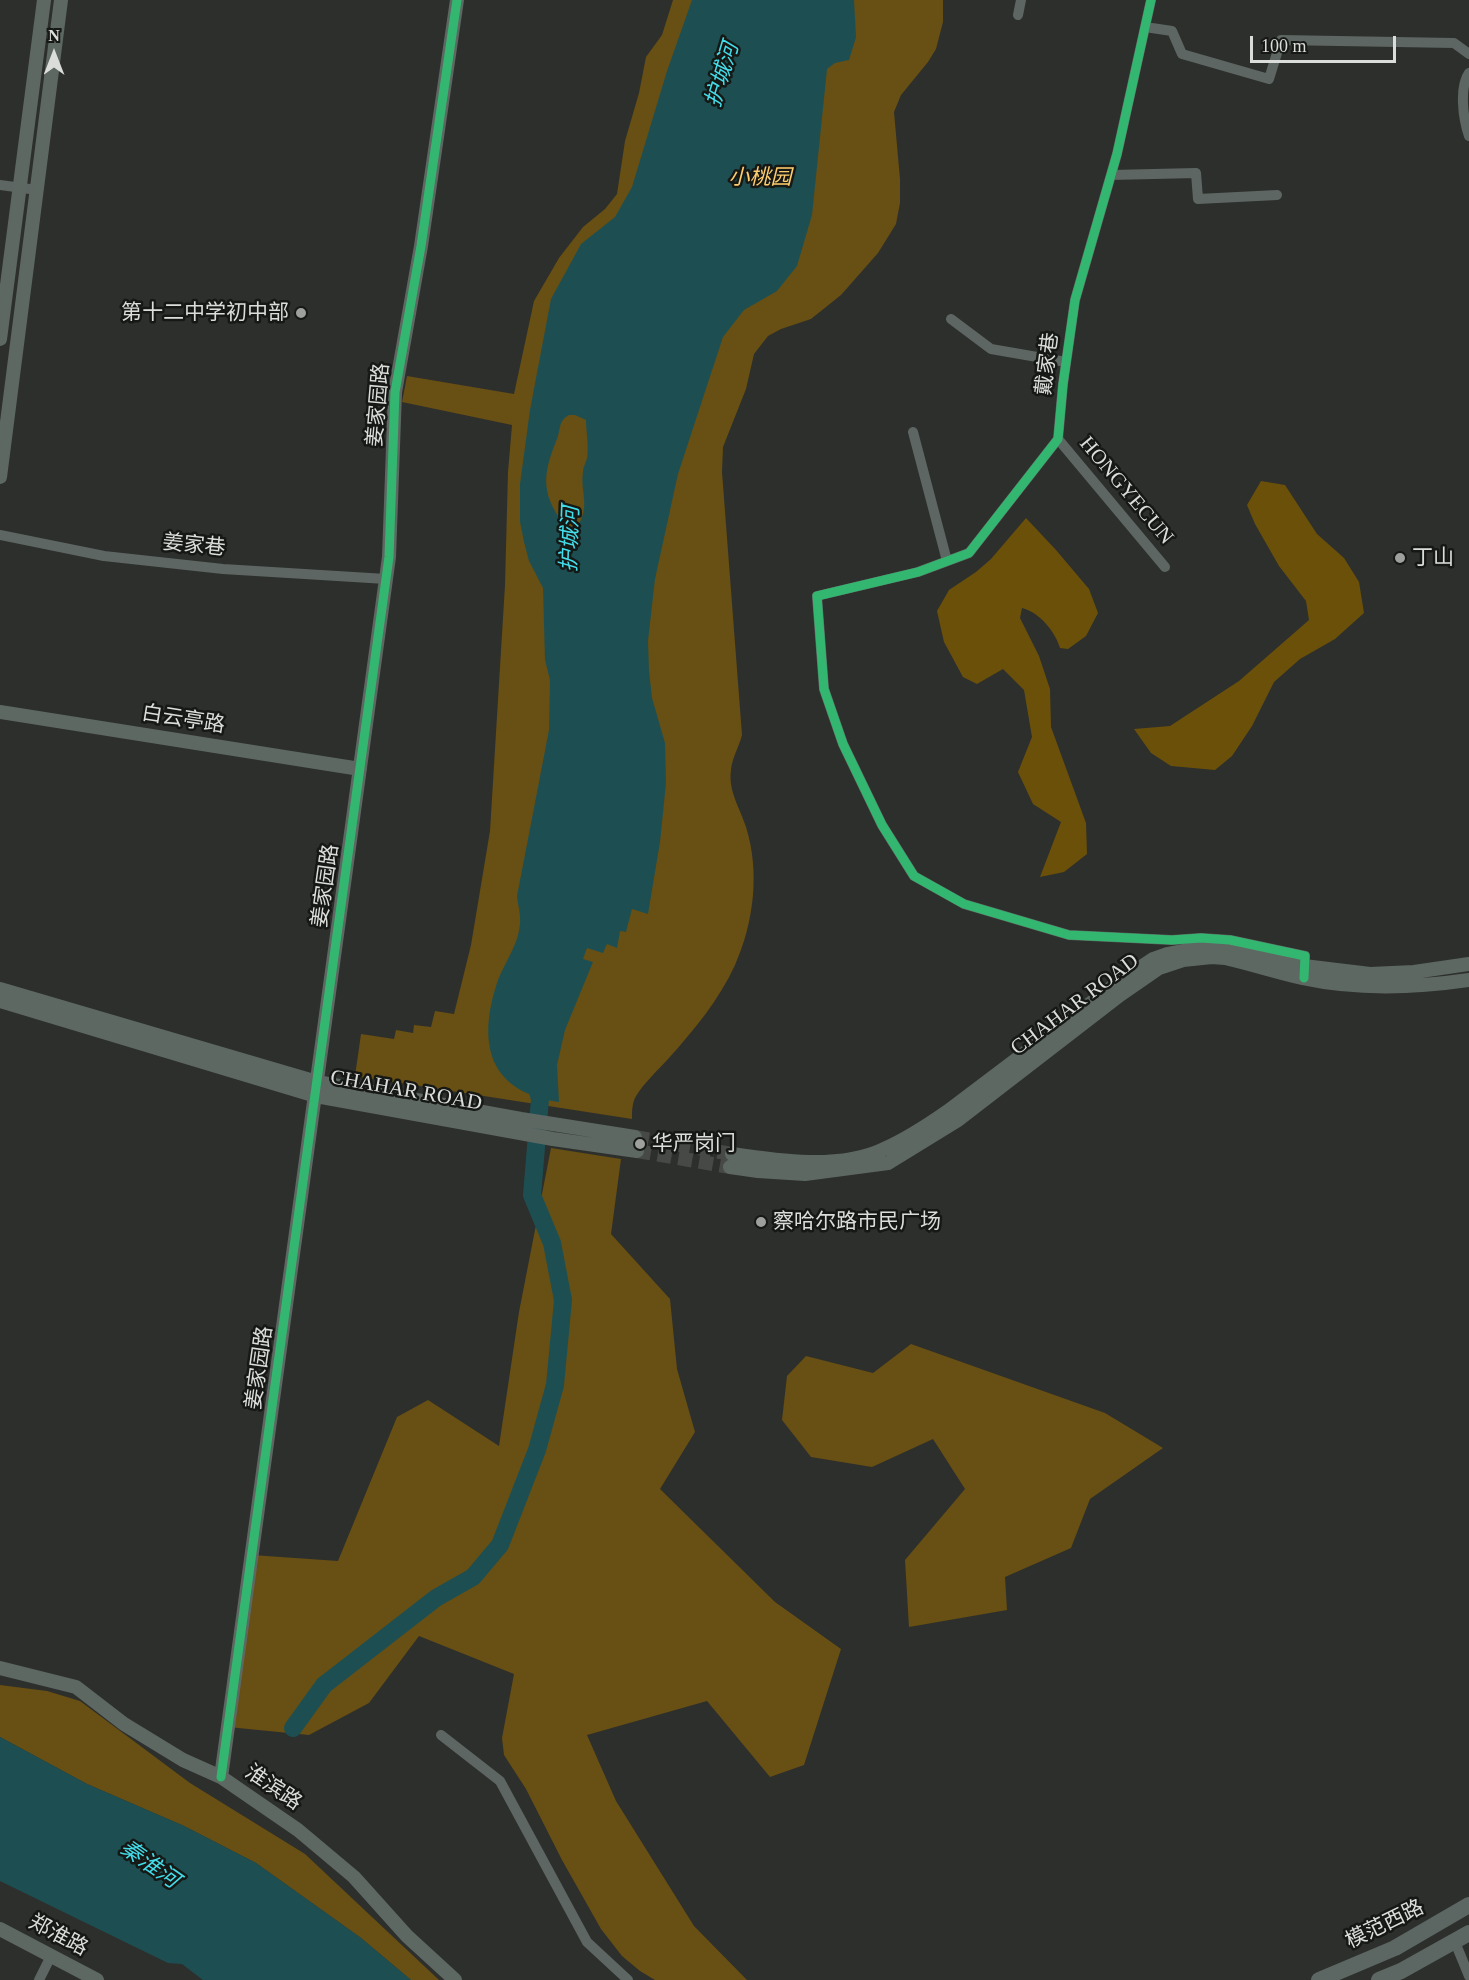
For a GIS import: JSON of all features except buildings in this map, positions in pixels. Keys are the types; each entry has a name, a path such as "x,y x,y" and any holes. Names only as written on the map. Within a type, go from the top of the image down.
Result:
{"main road":[{"path":"0,339 44,0"},
{"path":"0,477 5,392 37,190 61,0"},
{"name":"姜家园路","path":"221,1777 389,557 395,392 422,246 458,0"},
{"name":"白云亭路","path":"0,712 360,769"},
{"name":"CHAHAR ROAD","path":"731,1160 832,1161 882,1150 924,1128 1120,981 1153,959 1167,954 1193,949 1225,948 1356,985 1389,987 1469,980"},
{"name":"CHAHAR ROAD","path":"1304,972 1370,974 1414,972 1469,964"},
{"name":"CHAHAR ROAD","path":"0,989 316,1089"},
{"name":"CHAHAR ROAD","path":"0,1001 316,1089 519,1126 553,1139 636,1144 556,1125 519,1126"},
{"name":"淮滨路","path":"0,1668 76,1687 124,1724 183,1760 221,1777 298,1830 354,1877 407,1936 455,1980"},
{"name":"模范西路","path":"1318,1980 1395,1948 1469,1905"},
{"name":"郑淮路","path":"0,1929 97,1980"},
{"path":"1379,1980 1462,1938"}],"street":[{"path":"1018,15 1021,0"},
{"name":"戴家巷","path":"1058,439 1075,300 1111,175 1151,0"},
{"path":"1145,27 1172,31 1182,54 1269,79 1281,40 1454,43 1469,54"},
{"path":"1469,73 1464,80 1464,121 1469,136"},
{"path":"1111,175 1196,173 1198,199 1277,195"},
{"path":"0,185 37,190"},
{"path":"951,319 991,349 1066,362"},
{"path":"913,432 947,561"},
{"path":"1058,439 969,553 918,572 817,596 824,689 843,744 882,825 914,876 964,904 1069,935 1172,940 1201,938 1230,940 1305,956 1304,972"},
{"name":"HONGYECUN","path":"1058,439 1165,567"},
{"name":"姜家巷","path":"0,535 104,556 223,569 386,579"},
{"path":"441,1735 500,1781 587,1942 628,1980"},
{"path":"1462,1938 1469,1976"},
{"path":"39,1980 51,1956"}],"green space":[{"name":"小桃园","path":"673,0 943,0 943,22 936,49 901,95 894,112 900,179 900,203 896,224 878,253 841,295 811,319 768,336 754,354 746,389 723,447 722,472 742,735 731,770 731,785 746,827 754,879 751,914 742,949 714,1002 697,1025 639,1091 634,1101 632,1119 355,1076 361,1034 394,1039 396,1030 413,1033 414,1025 431,1027 435,1011 454,1014 471,945 490,831 512,425 402,402 407,376 514,394 534,301 559,258 583,227 605,209 617,194 625,141 639,93 646,57 662,35"},
{"path":"551,1148 621,1159 611,1234 670,1299 677,1369 695,1432 660,1489 775,1602 841,1649 804,1765 770,1777 707,1701 587,1735 616,1801 694,1926 747,1980 655,1980 622,1956 601,1929 526,1789 504,1755 502,1738 514,1674 419,1636 369,1703 309,1735 228,1727 252,1555 338,1561 397,1417 428,1400 499,1446 519,1312"},
{"path":"911,1344 1105,1413 1163,1448 1090,1499 1071,1548 1005,1577 1007,1610 909,1627 905,1560 965,1489 933,1439 872,1467 811,1457 782,1420 787,1376 806,1356 873,1373"},
{"path":"0,1685 47,1691 80,1701 190,1783 305,1854 439,1980 411,1980 361,1938 256,1863 184,1826 87,1784 0,1737"}],"shaded area":[{"path":"1261,481 1285,485 1317,534 1344,558 1359,582 1364,613 1335,639 1300,659 1274,682 1252,726 1232,756 1215,770 1171,766 1151,753 1134,729 1170,726 1239,681 1309,620 1306,601 1279,566 1247,505"},
{"path":"1026,518 1089,589 1098,613 1086,636 1068,649 1060,648 1050,629 1040,618 1022,608 1020,618 1039,656 1050,689 1051,727 1086,823 1087,854 1064,872 1040,877 1061,822 1033,804 1018,772 1032,737 1024,690 1003,669 977,684 963,677 944,642 937,611 949,590 991,559"}],"water":[{"name":"护城河","path":"692,0 854,0 856,37 849,60 835,63 827,69 812,215 797,266 777,291 744,310 723,337 678,474 655,579 648,641 652,698 665,743 666,783 660,842 648,914 632,909 626,932 620,931 617,948 607,944 603,953 587,948 583,959 593,962 565,1030 557,1065 559,1102 535,1097 517,1088 503,1076 494,1062 489,1045 488,1026 491,1005 497,983 519,932 520,917 517,896 549,730 550,680 545,660 543,588 529,561 524,542 520,522 520,484 530,410 551,299 581,244 615,217 632,187 667,71","holes":["575,415 586,420 588,448 582,480 584,506 577,527 566,524 560,519 552,506 546,478 561,423 565,417"]},
{"name":"秦淮河","path":"0,1737 87,1784 184,1826 256,1863 361,1938 411,1980 203,1980 182,1964 168,1963 0,1881"}],"waterway":[{"path":"293,1728 324,1685 436,1598 473,1577 500,1545 537,1450 555,1385 563,1300 552,1243 532,1195 540,1099 534,1077"}],"tunnel":[{"path":"635,1137 732,1154"},
{"path":"637,1151 730,1167"}],"cycle path":[{"path":"221,1777 389,557 395,392 421,246 457,0"},
{"path":"1151,0 1117,154 1075,300 1058,439 969,553 918,572 817,596 824,689 843,744 882,825 914,876 964,904 1069,935 1172,940 1201,938 1230,940 1305,956 1304,978"}],"place":[{"name":"第十二中学初中部","path":"301,313"},
{"name":"丁山","path":"1400,558"},
{"name":"华严岗门","path":"640,1144"},
{"name":"察哈尔路市民广场","path":"761,1222"}]}
